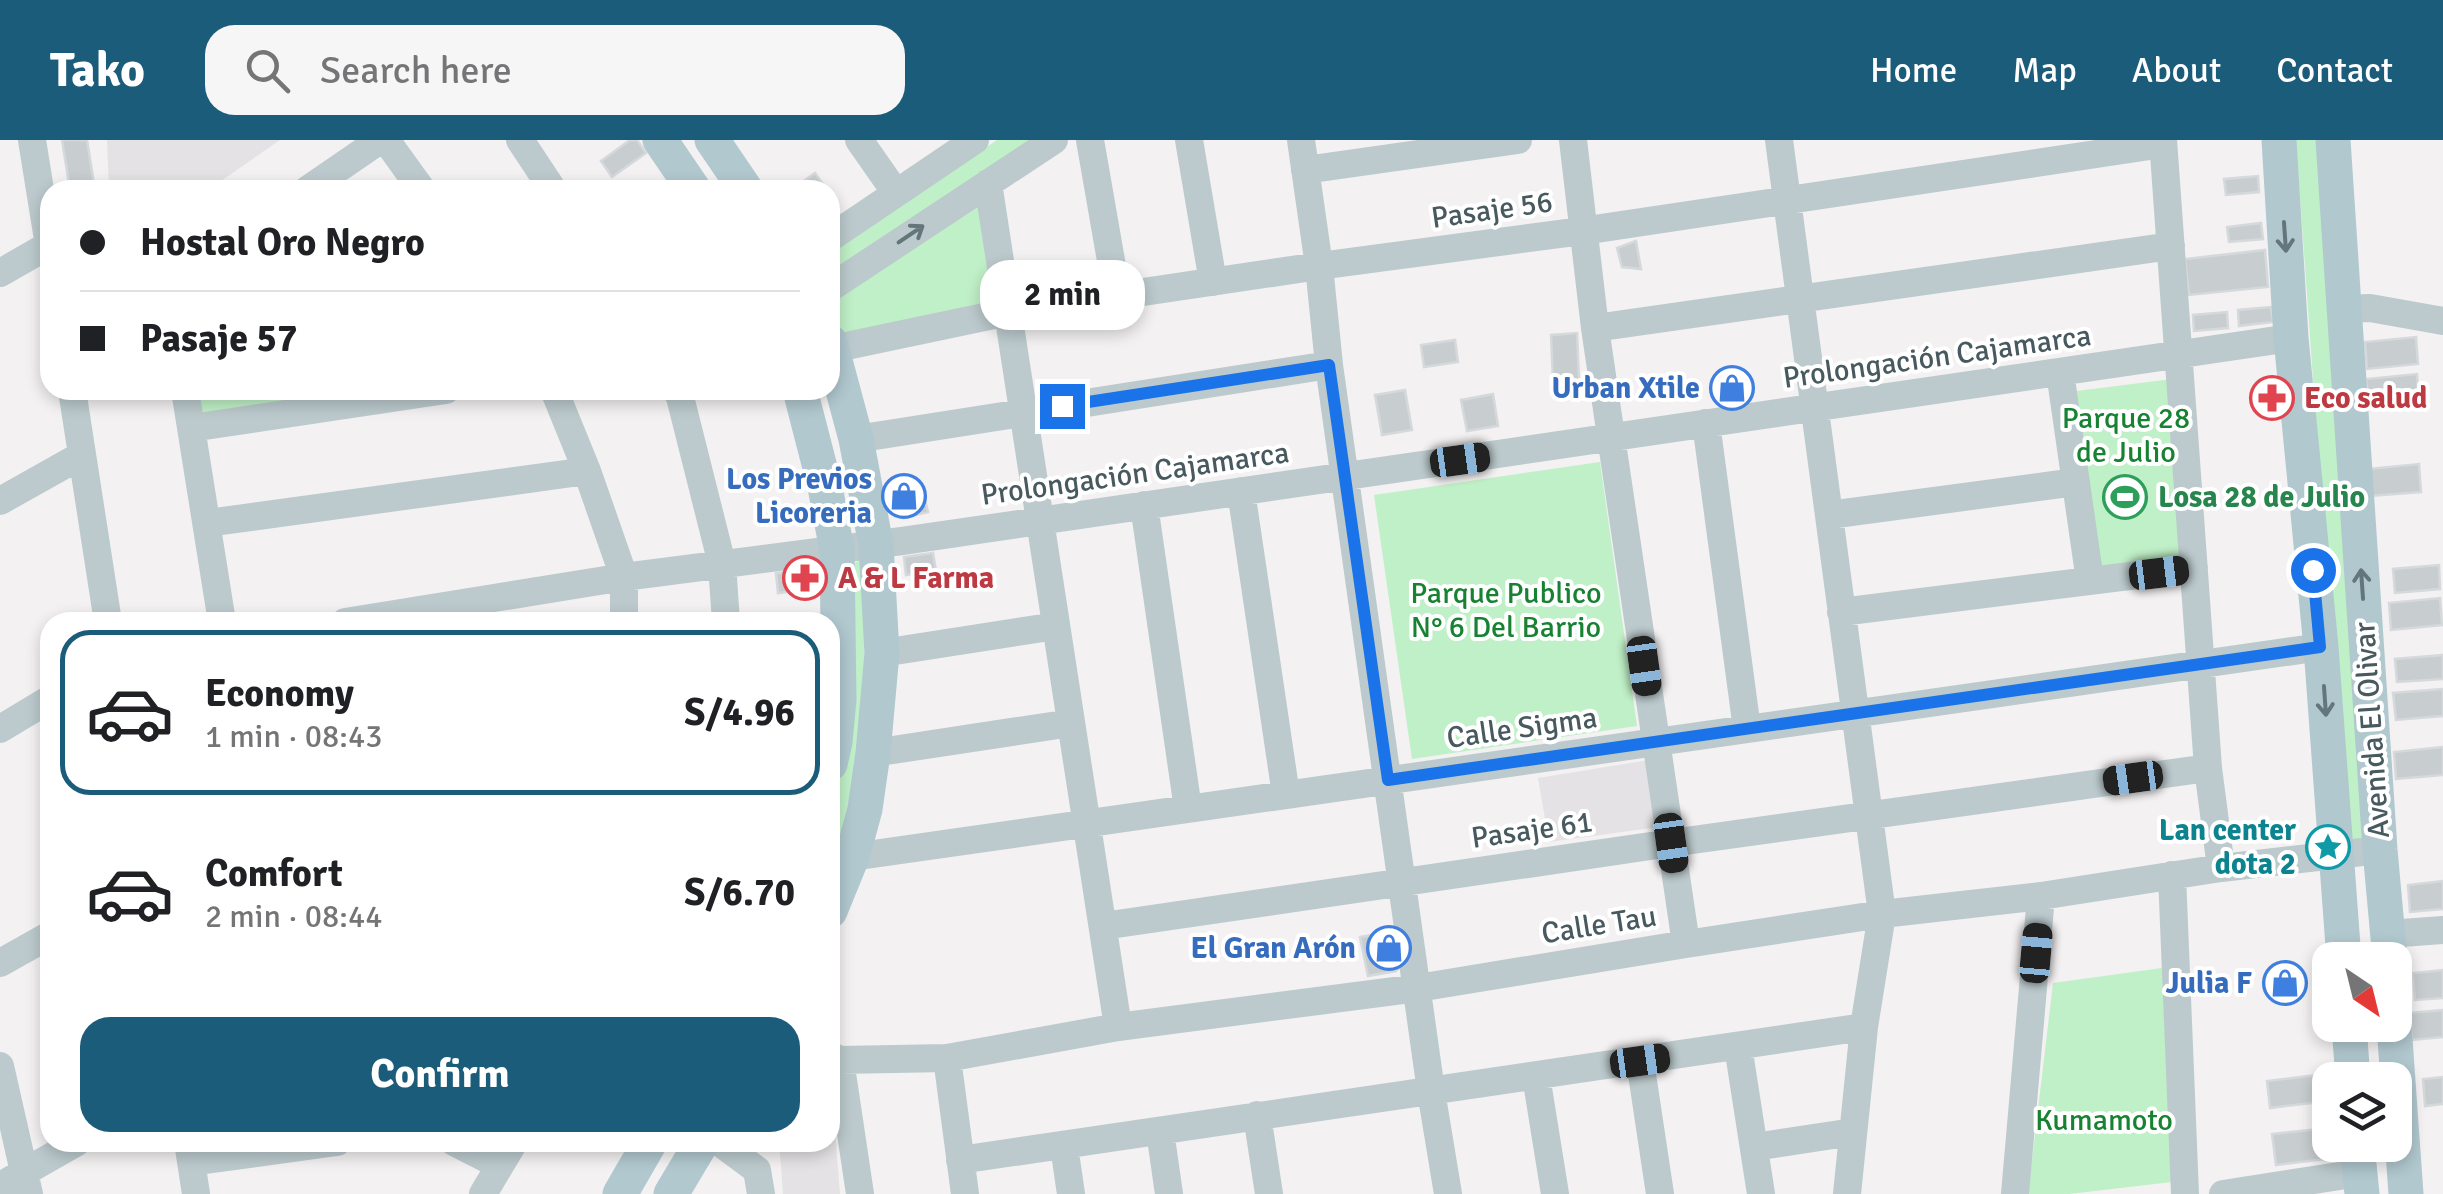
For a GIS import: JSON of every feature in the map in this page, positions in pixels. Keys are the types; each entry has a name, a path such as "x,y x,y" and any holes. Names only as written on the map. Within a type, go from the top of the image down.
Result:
{"main road":[{"path":"660,140 687,180"},
{"path":"712,140 739,180"},
{"name":"Avenida El Olivar","path":"2279,140 2291,338 2343,942"},
{"name":"Avenida El Olivar","path":"2333,140 2389,942"},
{"path":"840,379 876,544 882,654 865,808 840,886"},
{"path":"803,400 837,550 838,612"},
{"path":"620,1194 644,1152"},
{"path":"671,1194 696,1152"},
{"path":"2405,1162 2406,1194"},
{"path":"2410,1162 2426,1194"}],"street":[{"path":"32,140 40,189"},
{"path":"323,180 383,140 414,180"},
{"path":"520,140 546,180"},
{"path":"860,140 896,193"},
{"path":"840,231 976,140"},
{"path":"840,281 1054,140"},
{"path":"1090,140 1117,295"},
{"path":"1189,140 1213,282"},
{"path":"1300,140 1432,1091 1442,1193"},
{"path":"1305,170 1518,140"},
{"path":"1573,140 1595,328 1686,944"},
{"path":"1778,140 1882,914 1864,1026 1846,1194"},
{"path":"2163,142 2208,768 2220,868"},
{"name":"Pasaje 56","path":"840,343 1117,295 1582,231 2163,142"},
{"path":"988,183 1118,1027"},
{"path":"1595,328 2171,246"},
{"path":"0,273 40,249"},
{"path":"2344,310 2370,308 2443,321"},
{"name":"Prolongación Cajamarca","path":"407,612 624,577 1040,521 2291,338"},
{"path":"856,439 1329,365"},
{"path":"2060,372 2090,581"},
{"path":"74,400 106,612"},
{"path":"189,400 220,612"},
{"path":"191,428 379,400"},
{"path":"558,400 624,577 624,612"},
{"path":"681,400 722,564 725,612"},
{"path":"1706,423 1747,729"},
{"path":"0,500 82,454"},
{"path":"206,523 587,471"},
{"path":"1829,514 2076,482"},
{"path":"1241,491 1286,795"},
{"path":"1144,505 1188,809"},
{"path":"1841,612 2194,568"},
{"path":"882,654 1056,626"},
{"name":"Calle Sigma","path":"852,857 2320,647"},
{"path":"0,729 40,705"},
{"path":"873,753 1072,723"},
{"name":"Pasaje 61","path":"1103,926 2208,768"},
{"name":"Calle Tau","path":"840,1058 948,1058 1118,1027 1418,988 1882,914 2380,850"},
{"path":"2172,876 2185,1194"},
{"path":"2015,1194 2041,896"},
{"path":"2405,942 2443,930"},
{"path":"0,963 40,941"},
{"path":"960,1160 1864,1026"},
{"path":"1738,1046 1761,1194"},
{"path":"948,1058 965,1194"},
{"path":"1640,1061 1660,1194"},
{"path":"0,1066 18,1184 63,1152"},
{"path":"1536,1076 1554,1194"},
{"path":"840,1085 860,1194"},
{"path":"1257,1115 1269,1194"},
{"path":"1160,1132 1169,1194"},
{"path":"1754,1146 1853,1132"},
{"path":"1064,1146 1071,1194"},
{"path":"190,1152 196,1194"},
{"path":"732,1152 757,1170 761,1194"},
{"path":"483,1194 507,1154"},
{"path":"2222,1194 2359,1171"}],"shaded area":[{"path":"107,140 280,140 222,180 109,180"},
{"path":"1649,760 1659,827 1549,842 1538,778"},
{"path":"780,1152 837,1152 840,1194 783,1194"}],"green space":[{"path":"997,140 1033,140 840,266 840,247"},
{"path":"2296,140 2318,140 2365,836 2357,842 2345,828"},
{"path":"977,206 987,220 1001,311 842,344 840,295"},
{"name":"Parque 28 de Julio","path":"2172,379 2185,562 2097,574 2069,392"},
{"path":"195,400 334,400 198,419"},
{"name":"Parque Publico N° 6 Del Barrio","path":"1600,462 1637,726 1412,759 1374,495"},
{"path":"860,560 868,564 859,801 840,858 840,763 845,736 850,566"},
{"name":"Kumamoto","path":"2162,968 2172,1182 2069,1194 2028,1194 2053,983"}],"building":[{"path":"62,140 87,140 93,180 68,180"},
{"path":"630,140 637,140 646,153 612,177 601,161"},
{"path":"2258,176 2259,192 2226,195 2224,179"},
{"path":"2261,223 2263,239 2229,242 2227,227"},
{"path":"1636,241 1641,269 1622,267 1617,248"},
{"path":"2265,250 2268,287 2189,295 2185,259"},
{"path":"2271,307 2273,322 2239,326 2238,310"},
{"path":"2227,312 2228,328 2194,331 2193,315"},
{"path":"1577,333 1579,379 1553,381 1551,335"},
{"path":"2416,337 2418,364 2367,369 2365,342"},
{"path":"1455,340 1458,362 1424,367 1421,345"},
{"path":"2417,374 2419,402 2369,406 2366,379"},
{"path":"1405,390 1412,430 1382,435 1375,395"},
{"path":"2280,391 2281,409 2256,411 2255,393"},
{"path":"1493,394 1498,426 1467,431 1461,400"},
{"path":"2419,464 2421,492 2370,496 2368,469"},
{"path":"922,488 928,512 903,518 898,494"},
{"path":"933,553 936,571 906,575 904,557"},
{"path":"2439,565 2440,589 2395,593 2393,569"},
{"path":"812,569 814,589 778,593 776,573"},
{"path":"2440,598 2442,625 2391,630 2389,603"},
{"path":"2443,655 2443,679 2397,682 2395,659"},
{"path":"2443,689 2443,716 2396,720 2393,693"},
{"path":"2443,747 2443,775 2396,779 2394,752"},
{"path":"2443,881 2443,909 2410,912 2408,885"},
{"path":"1395,931 1401,965 1396,971 1368,976 1360,937"},
{"path":"2443,970 2443,998 2415,1000 2413,973"},
{"path":"2443,1010 2443,1037 2412,1040 2412,1013"},
{"path":"2312,1076 2312,1103 2270,1108 2267,1081"},
{"path":"2443,1077 2443,1104 2425,1106 2423,1079"},
{"path":"2312,1130 2312,1161 2276,1165 2272,1134"}],"place":[{"name":"Urban Xtile","path":"1732,388"},
{"name":"Eco salud","path":"2272,398"},
{"name":"Los Previos Licoreria","path":"904,496"},
{"name":"Losa 28 de Julio","path":"2125,497"},
{"name":"A & L Farma","path":"805,578"},
{"name":"Lan center dota 2","path":"2328,847"},
{"name":"El Gran Arón","path":"1389,948"},
{"name":"Julia F","path":"2285,983"}],"route":[{"path":"1062,406 1329,365 1388,780 2320,647 2313,570"}]}
